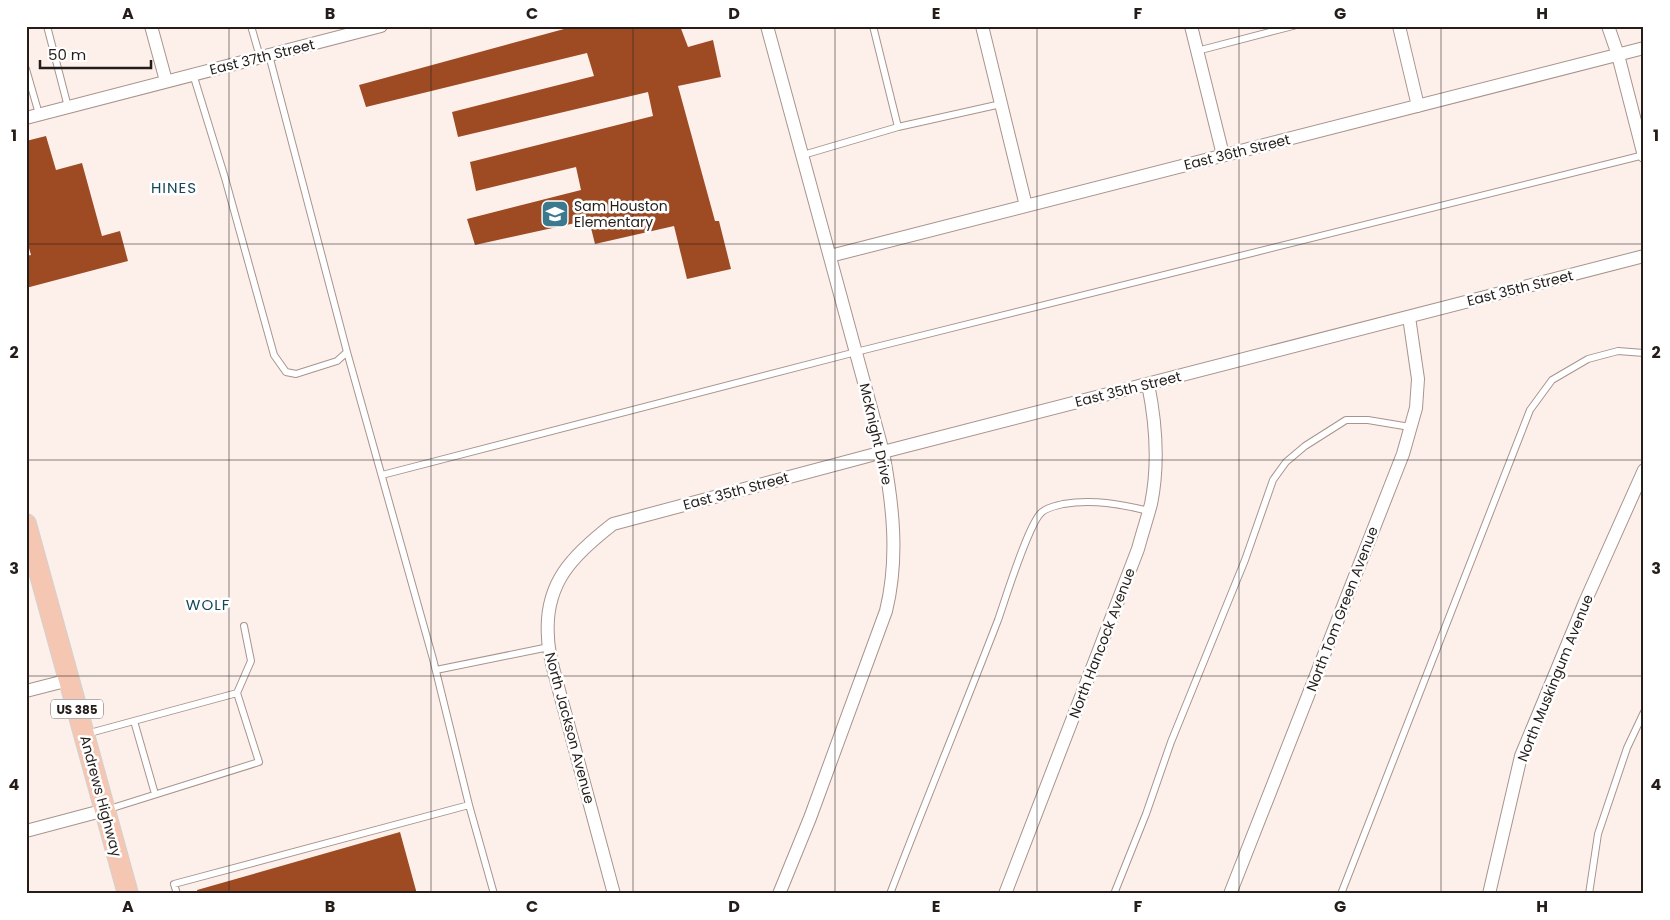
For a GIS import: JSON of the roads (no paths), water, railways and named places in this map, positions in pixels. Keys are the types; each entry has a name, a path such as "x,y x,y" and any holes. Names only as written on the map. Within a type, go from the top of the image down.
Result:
{"main road":[{"name":"Andrews Highway","path":"26,524 37,577 69,680 128,894"}],"street":[{"path":"151,26 166,81"},
{"name":"East 37th Street","path":"32,116 264,56 354,30 381,26"},
{"name":"McKnight Drive","path":"767,26 883,452 894,526 894,561 891,591 886,610 862,680 779,894"},
{"path":"982,26 1026,206"},
{"path":"1191,26 1223,156"},
{"path":"1399,26 1418,106"},
{"path":"1608,26 1618,55 1644,155"},
{"name":"East 36th Street","path":"830,256 1644,48"},
{"name":"East 35th Street","path":"612,524 883,452 1644,256"},
{"name":"North Tom Green Avenue","path":"1230,894 1399,463 1416,408 1418,379 1409,317"},
{"name":"North Hancock Avenue","path":"1005,894 1138,549 1149,511 1156,456 1153,408 1148,384"},
{"name":"North Muskingum Avenue","path":"1489,894 1520,756 1644,470"},
{"name":"North Jackson Avenue","path":"612,524 585,546 569,564 556,586 548,620 549,647 553,668 614,894"},
{"path":"26,691 69,680"},
{"path":"26,831 105,810"}],"lane":[{"path":"47,26 68,107"},
{"path":"251,26 264,56 382,475 436,670 469,805 494,894"},
{"path":"873,26 898,127"},
{"path":"1197,51 1291,26"},
{"path":"26,69 32,116"},
{"path":"193,74 225,178 274,355 286,372 296,374 337,361 347,352"},
{"path":"803,156 898,127 1001,104"},
{"path":"382,475 856,352 1644,155"},
{"path":"1341,894 1530,410 1552,380 1588,359 1618,351 1644,353"},
{"path":"1114,894 1146,814 1171,742 1244,560 1273,480 1286,462 1305,446 1346,420 1368,420 1410,427"},
{"path":"890,894 932,783 967,700 1026,544 1040,513 1056,506 1090,501 1108,502 1149,511"},
{"path":"105,810 259,762 237,693 252,661 244,626"},
{"path":"436,670 549,647"},
{"path":"84,734 237,693"},
{"path":"1589,894 1598,834 1627,748 1644,712"},
{"path":"134,721 156,794"},
{"path":"177,894 174,884 469,805"}],"place":[{"name":"Sam Houston Elementary","path":"555,214"}],"district":[{"name":"HINES","path":"174,187"},
{"name":"WOLF","path":"208,604"}]}
